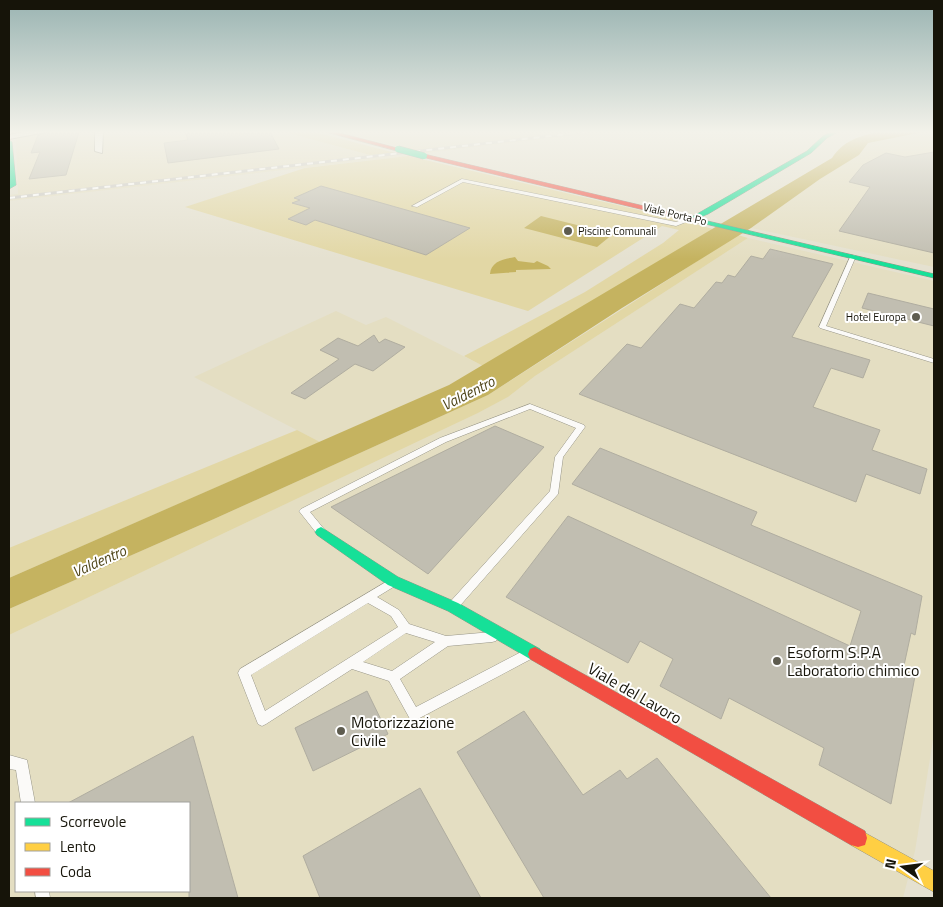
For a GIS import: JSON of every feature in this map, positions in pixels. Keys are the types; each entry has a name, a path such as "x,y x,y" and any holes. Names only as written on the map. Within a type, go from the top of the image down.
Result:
{"street":[{"path":"9,187 12,185 11,174"},
{"name":"Viale Porta Po","path":"504,174 934,276"},
{"path":"693,218 706,214 771,174"},
{"name":"Viale del Lavoro","path":"322,532 393,581 452,607 934,882"}],"lane":[{"path":"416,206 462,180 671,224 693,218"},
{"path":"853,256 822,328 934,361"},
{"path":"322,532 304,511 442,440 530,406 581,427 560,457 555,492 452,607"},
{"path":"393,581 244,673 262,720 405,628"},
{"path":"368,597 395,613 405,628 446,641 503,636"},
{"path":"393,677 446,641"},
{"path":"350,663 393,677 414,715 531,652"},
{"path":"9,762 22,765 28,802"}],"shaded area":[{"path":"17,174 246,174 9,201 9,195 18,194"},
{"path":"286,174 486,174 713,229 483,366 464,356 585,292 663,243 679,230 662,226 528,311 185,207"},
{"path":"828,174 934,174 934,267 751,228"},
{"path":"738,235 748,238 535,376 508,397 478,413 9,635 9,609 488,395"},
{"path":"748,238 934,281 934,734 915,851 903,898 9,898 9,635 478,413 508,397 535,376"},
{"path":"336,311 366,325 386,317 483,366 449,385 320,442 194,377"},
{"path":"297,430 320,442 9,578 9,548"}],"water":[{"name":"Valdentro","path":"804,174 828,174 751,228 622,308 488,395 9,609 9,578 449,385"},
{"name":"Piscine Comunali","path":"541,216 613,234 597,247 524,228"},
{"path":"515,257 518,261 534,263 537,261 551,269 516,270 516,272 490,274 495,263"}],"building":[{"path":"31,174 66,174 66,175 29,179"},
{"path":"855,174 934,174 934,253 839,231 870,187 849,182"},
{"path":"321,186 470,228 426,255 315,220 306,225 288,219 310,208 292,203 300,200 294,198"},
{"path":"770,249 833,264 792,337 870,360 863,378 831,368 813,407 880,430 872,450 927,469 920,494 866,474 856,502 579,394 627,344 641,348 680,304 694,308 716,282 722,283 728,275 735,277 751,256 763,259"},
{"name":"Hotel Europa","path":"868,293 934,309 934,326 862,308"},
{"path":"374,335 379,343 385,339 405,347 373,371 355,364 305,399 291,393 339,359 320,350 338,338 358,346"},
{"path":"495,426 544,447 428,574 331,507"},
{"name":"Esoform S.P.A Laboratorio chimico","path":"600,448 757,512 751,525 922,596 915,635 911,633 903,670 915,676 891,804 819,765 824,748 729,698 721,719 660,686 673,659 640,641 628,663 506,597 568,516 850,646 861,611 572,484"},
{"name":"Motorizzazione Civile","path":"367,691 388,734 313,771 295,728"},
{"path":"524,711 583,795 620,770 627,779 657,758 771,898 544,898 457,752"},
{"path":"193,736 238,898 189,898 190,802 70,802"},
{"path":"420,788 481,898 320,898 303,856"}],"railway":[{"path":"9,198 216,174"}],"traffic: fast":[{"path":"9,187 13,185 12,174"},
{"path":"693,218 706,213 771,174"},
{"path":"699,221 934,276"},
{"path":"321,532 393,581 453,607 535,654"}],"traffic: slow":[{"path":"858,838 934,882"}],"traffic: jam":[{"path":"502,174 699,221"},
{"path":"535,654 858,838"}],"place":[{"name":"Piscine Comunali","path":"568,231"},
{"name":"Hotel Europa","path":"916,317"},
{"name":"Esoform S.P.A Laboratorio chimico","path":"777,661"},
{"name":"Motorizzazione Civile","path":"341,731"}]}
